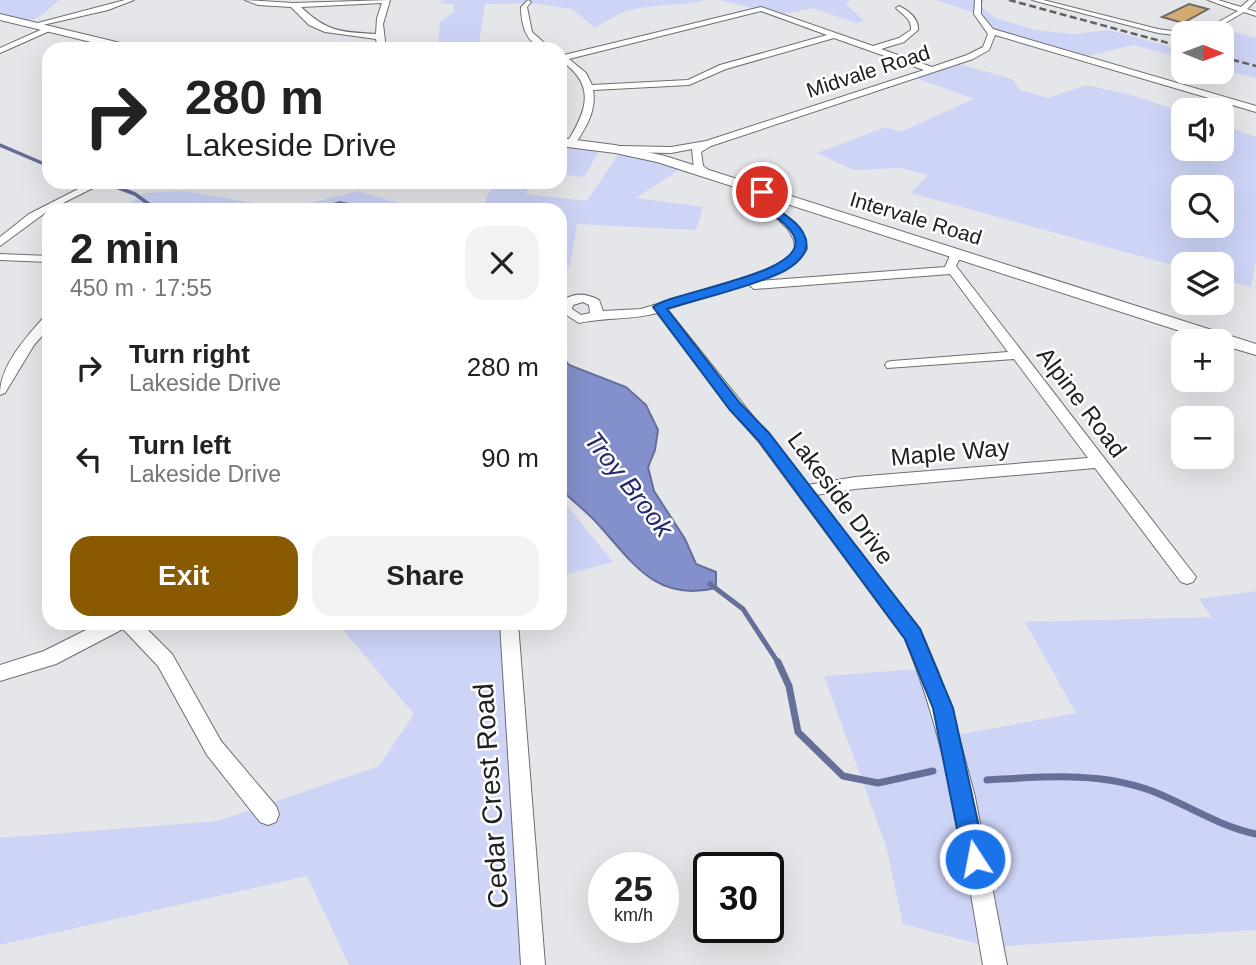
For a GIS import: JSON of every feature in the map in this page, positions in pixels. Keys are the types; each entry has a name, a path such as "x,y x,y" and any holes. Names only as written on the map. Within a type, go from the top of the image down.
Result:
{"street":[{"path":"34,25 106,9 131,0"},
{"path":"978,0 975,5 976,13 991,31 1256,109"},
{"path":"1035,0 1171,33"},
{"path":"1212,0 1256,14"},
{"path":"251,1 291,5 387,1 379,24 380,42"},
{"path":"528,2 524,7 526,31 536,42"},
{"path":"1222,21 1253,2"},
{"path":"291,5 298,8 313,23 326,29 379,37"},
{"path":"873,49 898,42 912,34 915,28 913,18 900,8"},
{"path":"567,56 760,9 932,70"},
{"path":"0,17 104,42"},
{"path":"0,51 50,29"},
{"name":"Midvale Road","path":"615,149 657,151 708,144 982,52 990,43 991,31"},
{"path":"588,88 689,82 723,67 835,35"},
{"path":"567,62 581,73 588,88 589,114 567,142"},
{"name":"Intervale Road","path":"567,143 615,149 660,159 1256,350"},
{"path":"708,144 696,151 695,156 698,167 709,175"},
{"path":"59,203 86,189"},
{"path":"597,315 642,313 783,267 797,256 801,249 800,236 767,207 761,198 762,192"},
{"path":"0,243 42,211"},
{"path":"728,287 953,270 950,266 956,253"},
{"path":"0,257 42,259"},
{"name":"Alpine Road","path":"953,270 1187,577"},
{"name":"Lakeside Drive","path":"659,307 727,397 763,437 805,491 913,635 930,670 950,735 995,965"},
{"path":"0,390 29,343 42,328"},
{"path":"892,365 1018,355"},
{"name":"Maple Way","path":"805,491 855,483 1100,462"},
{"path":"0,673 49,658 103,630"},
{"path":"136,630 165,660 214,748 268,814"},
{"name":"Cedar Crest Road","path":"509,630 533,965"}],"shaded area":[{"path":"0,0 59,0 33,20 20,21 0,19"},
{"path":"443,0 706,0 630,10 595,28 572,9 530,3 485,4 479,42 439,42 440,22 454,12 453,4 440,3"},
{"path":"720,0 850,0 846,4 864,21 856,23 812,8 780,15"},
{"path":"936,0 984,0 981,6 995,18 1036,30 1073,34 1109,30 1171,47 1171,55 1133,45 1080,58 993,33 975,13"},
{"path":"1234,32 1256,38 1256,78 1234,72"},
{"path":"956,63 1012,79 1020,90 1048,98 1086,85 1131,95 1171,108 1171,161 1234,161 1234,129 1256,137 1256,259 1251,287 1234,282 1234,252 1171,252 1171,265 911,193 928,175 901,168 854,170 817,153 886,127 900,132 974,99 913,77"},
{"path":"567,144 601,148 584,177 567,175"},
{"path":"620,152 683,167 636,198 703,207 696,230 577,224 570,266 567,267 567,203 485,203 493,189 529,189 525,194 587,201"},
{"path":"185,191 253,203 130,203 144,193"},
{"path":"358,191 398,203 311,203"},
{"path":"567,506 613,562 567,574"},
{"path":"1256,591 1256,930 990,947 903,924 886,846 824,676 932,668 956,735 1076,713 1025,622 1212,617 1199,599"},
{"path":"343,630 506,630 543,965 349,965 307,876 0,945 0,838 218,821 379,766 414,714"}],"water":[{"path":"567,363 626,387 646,405 658,430 655,450 648,467 654,491 685,539 696,564 716,572 716,588 677,590 661,584 634,564 567,495"}],"building":[{"path":"1189,4 1208,9 1187,21 1162,17"}],"waterway":[{"name":"Troy Brook","path":"0,145 42,163"},
{"name":"Troy Brook","path":"122,189 147,203"},
{"name":"Troy Brook","path":"710,584 743,609 779,664"},
{"name":"Troy Brook","path":"779,664 789,686 798,732 843,776 878,783 933,771"},
{"name":"Troy Brook","path":"987,780 1070,777 1112,780 1152,791 1216,821 1256,834"}],"railway":[{"path":"1009,0 1171,44"},
{"path":"1234,60 1256,66"}],"route":[{"path":"762,192 761,198 767,207 790,224 800,236 801,249 797,256 777,270 753,279 659,307 697,359 763,437 913,635 930,670 943,708 975,859"}]}
